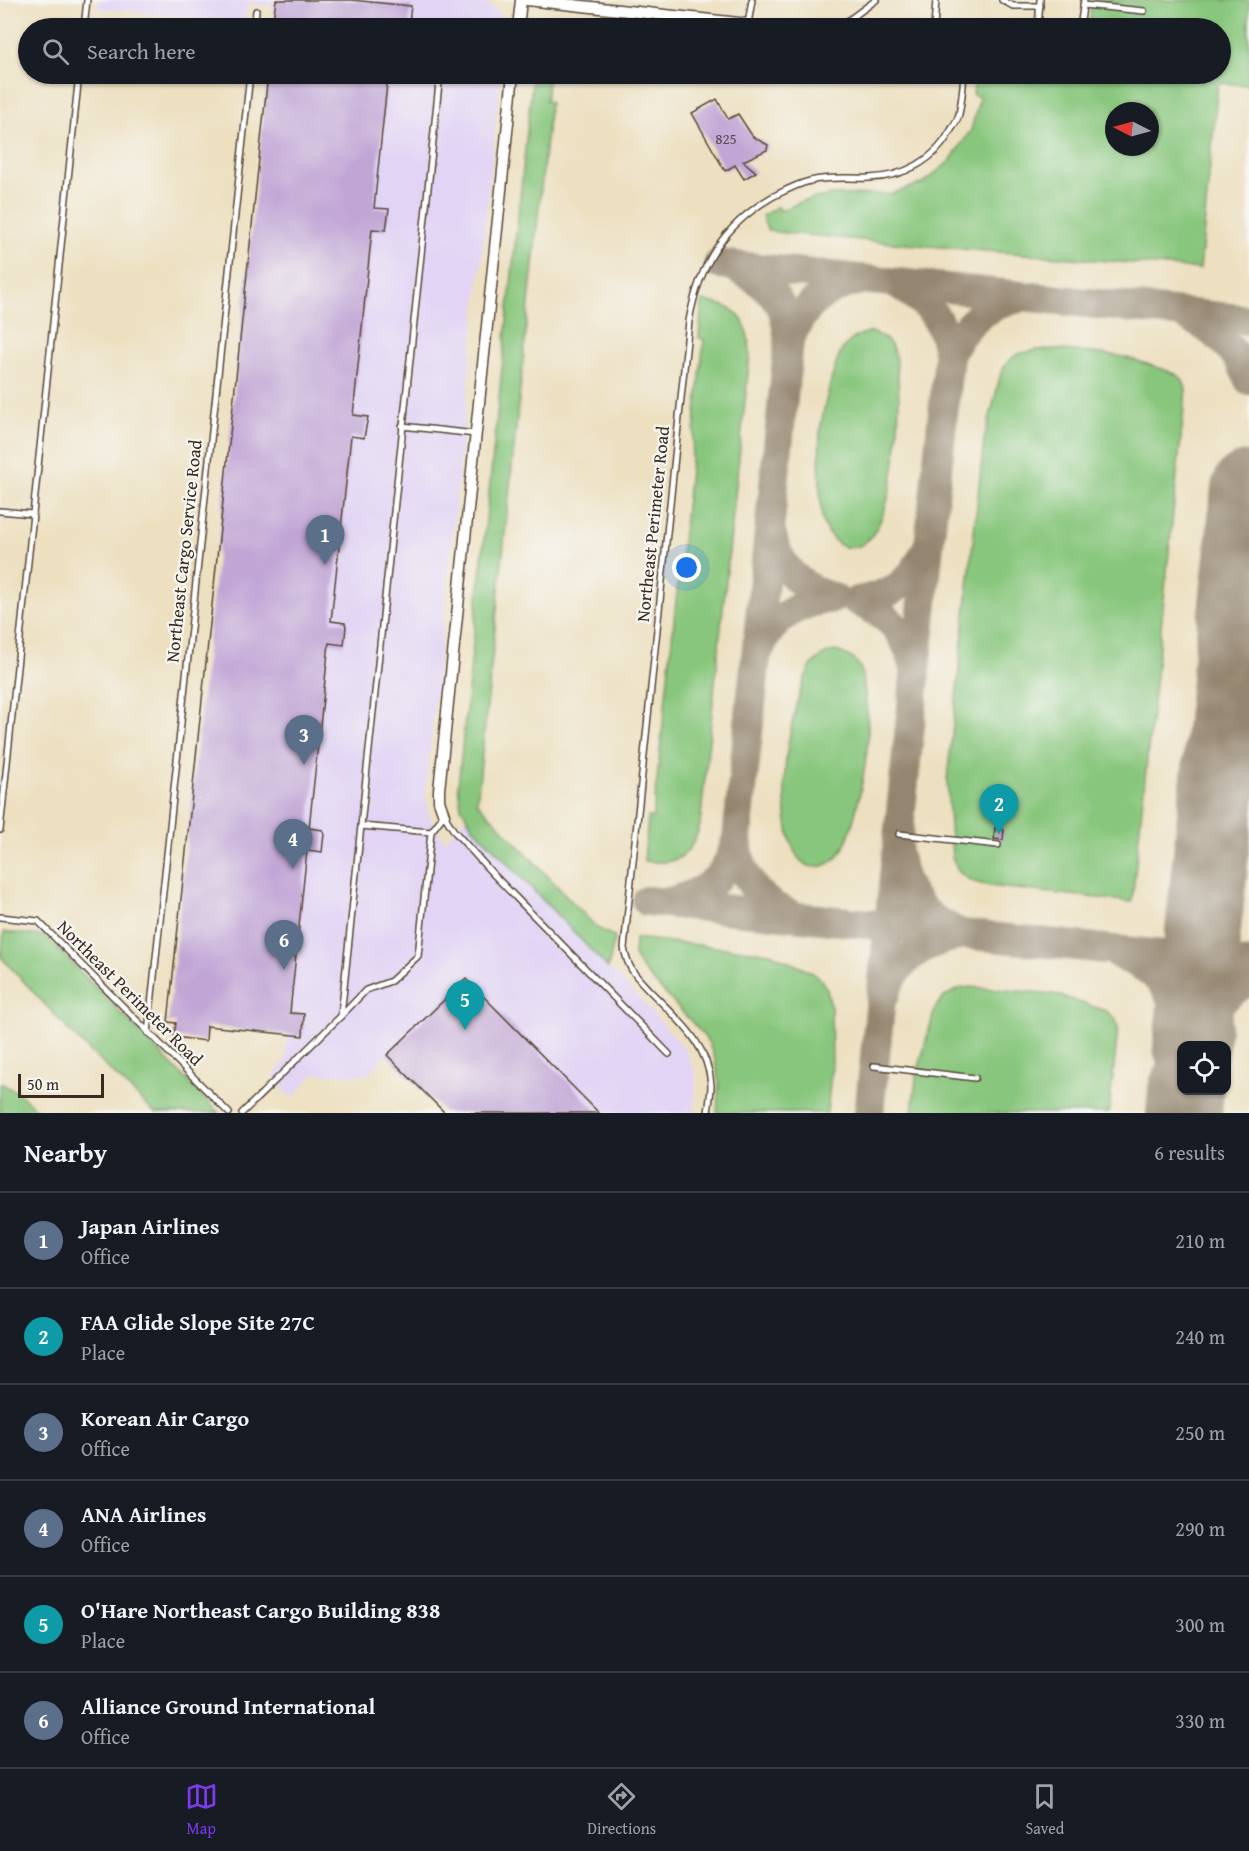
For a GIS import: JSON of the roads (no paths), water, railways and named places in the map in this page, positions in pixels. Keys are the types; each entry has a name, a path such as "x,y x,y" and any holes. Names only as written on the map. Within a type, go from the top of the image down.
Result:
{"street":[{"path":"519,18 521,0"},
{"path":"527,0 693,18"},
{"path":"444,815 439,801 439,790 512,84"}],"lane":[{"path":"85,18 87,0"},
{"path":"749,18 752,0"},
{"path":"852,18 876,0"},
{"path":"935,18 936,0"},
{"path":"1002,0 1013,6 1040,3 1039,18"},
{"path":"1081,18 1083,2 1144,11"},
{"path":"255,18 256,10"},
{"path":"0,830 78,84"},
{"name":"Northeast Cargo Service Road","path":"148,1033 249,84"},
{"path":"341,1016 439,84"},
{"name":"Northeast Perimeter Road","path":"708,1113 711,1087 702,1049 692,1035 638,979 627,964 624,948 693,298 711,255 730,229 754,208 785,190 810,181 892,176 913,168 933,155 948,137 959,116 963,84"},
{"path":"402,426 476,434"},
{"path":"0,511 32,514"},
{"path":"242,1113 366,990 391,981 418,956 431,832 444,815 454,831 485,865 669,1054"},
{"path":"361,826 431,832"},
{"path":"899,834 998,845"},
{"name":"Northeast Perimeter Road","path":"0,916 38,921 229,1113"},
{"path":"874,1066 975,1078"}],"place":[{"name":"Japan Airlines","path":"325,565"},
{"name":"Korean Air Cargo","path":"304,765"},
{"name":"FAA Glide Slope Site 27C","path":"999,834"},
{"name":"ANA Airlines","path":"293,869"},
{"name":"Alliance Ground International","path":"284,970"},
{"name":"O'Hare Northeast Cargo Building 838","path":"465,1030"}]}
